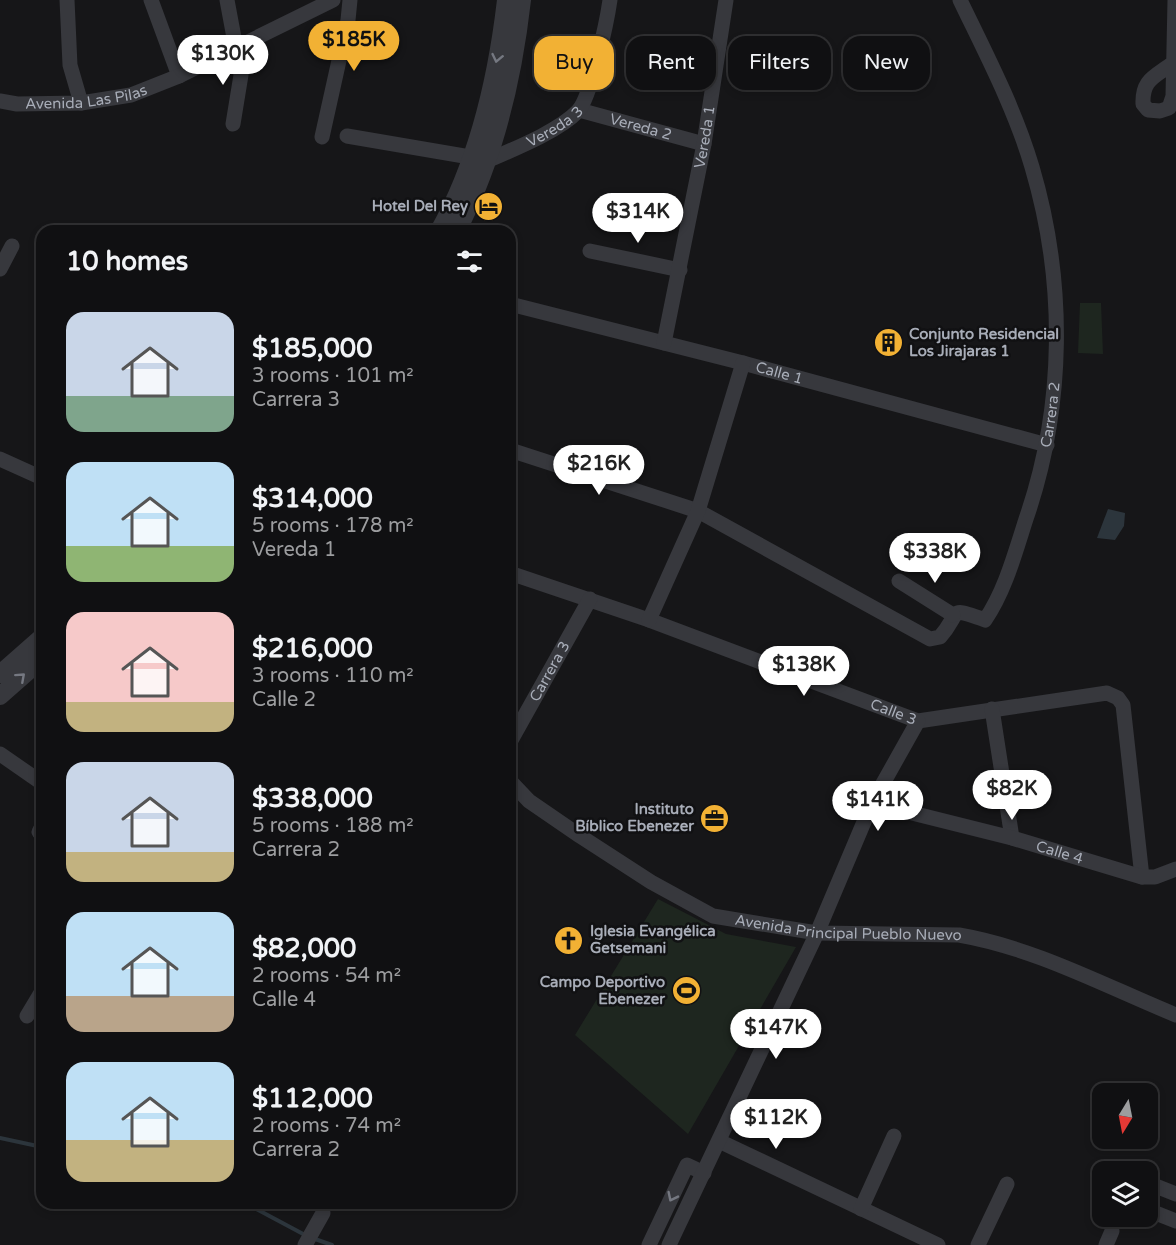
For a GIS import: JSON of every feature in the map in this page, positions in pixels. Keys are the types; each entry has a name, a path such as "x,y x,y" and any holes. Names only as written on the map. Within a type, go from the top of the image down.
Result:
{"street":[{"path":"67,0 70,65 81,103"},
{"path":"151,0 179,76"},
{"path":"227,0 241,75 233,124"},
{"name":"Avenida Las Pilas","path":"0,101 17,104 81,103 131,95 179,76 333,0"},
{"path":"322,137 348,20 350,0"},
{"path":"442,225 470,157 497,59 507,0"},
{"path":"460,225 489,160 509,82 522,0"},
{"name":"Vereda 3","path":"489,160 525,143 579,110 597,57 610,0"},
{"name":"Vereda 1","path":"664,343 704,144 726,0"},
{"name":"Carrera 2","path":"953,615 966,612 985,620 993,608 1034,497 1047,445 1055,372 1057,318 1053,259 1046,218 1031,165 1012,113 960,0"},
{"path":"1173,63 1175,0"},
{"name":"Vereda 2","path":"579,110 704,144"},
{"path":"347,136 470,157"},
{"path":"0,269 12,246"},
{"path":"590,251 680,270"},
{"name":"Calle 1","path":"516,306 743,363 1047,445"},
{"path":"649,620 698,511 743,363"},
{"path":"516,452 698,511 930,639 940,637 953,615 899,581"},
{"path":"0,459 36,475"},
{"name":"Calle 3","path":"516,575 649,620 918,721 1107,693 1118,698 1123,705 1142,877"},
{"name":"Carrera 3","path":"516,731 590,599"},
{"path":"0,674 36,642"},
{"path":"0,696 36,664"},
{"path":"992,709 1012,838"},
{"path":"669,1245 817,933 872,803 918,721"},
{"path":"0,754 36,779"},
{"name":"Avenida Principal Pueblo Nuevo","path":"516,787 534,805 580,836 651,882 713,916 817,933 959,935 977,938 1011,946 1176,1015"},
{"name":"Calle 4","path":"872,803 1012,838 1142,877"},
{"path":"1142,877 1155,877 1176,869"},
{"path":"27,1016 36,1002"},
{"path":"861,1209 894,1137"},
{"path":"719,1141 938,1245"},
{"path":"649,1245 687,1165 704,1173"},
{"path":"978,1245 1007,1184"},
{"path":"1158,1187 1176,1194"},
{"path":"305,1245 323,1213"},
{"path":"1158,1214 1176,1221"}],"shaded area":[{"path":"1080,303 1101,303 1103,354 1078,353"},
{"path":"1108,509 1125,513 1124,526 1115,540 1097,538"},
{"name":"Campo Deportivo Ebenezer","path":"658,899 726,934 796,947 688,1134 575,1035"}],"waterway":[{"path":"0,1138 36,1146"},
{"path":"256,1209 305,1235"},
{"path":"312,1238 332,1245"}],"place":[{"name":"Hotel Del Rey","path":"489,206"},
{"name":"Conjunto Residencial Los Jirajaras 1","path":"888,343"},
{"name":"Instituto Bíblico Ebenezer","path":"715,818"},
{"name":"Iglesia Evangélica Getsemani","path":"569,940"},
{"name":"Campo Deportivo Ebenezer","path":"686,991"}]}
